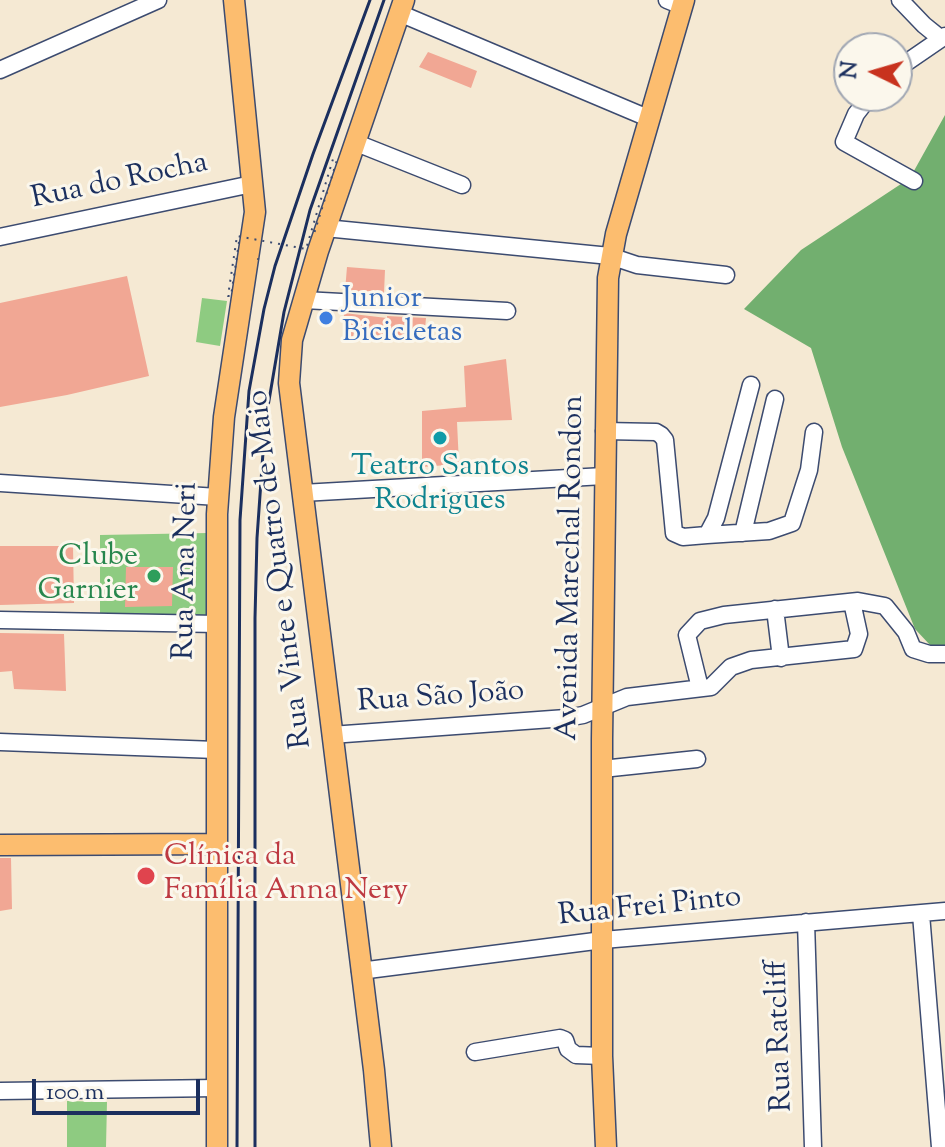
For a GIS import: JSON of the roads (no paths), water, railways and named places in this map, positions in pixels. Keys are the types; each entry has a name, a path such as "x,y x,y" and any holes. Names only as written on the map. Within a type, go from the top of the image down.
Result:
{"main road":[{"name":"Rua Ana Neri","path":"217,1147 215,844 218,497 224,417 254,224 234,0"},
{"name":"Avenida Marechal Rondon","path":"606,1147 602,1056 602,708 604,431 610,256 678,2"},
{"name":"Rua Vinte e Quatro de Maio","path":"381,1147 289,383 292,340 319,232 401,7"},
{"path":"0,845 215,844"}],"street":[{"path":"0,70 158,0"},
{"path":"900,0 924,25 943,37 913,58"},
{"path":"401,7 648,118"},
{"path":"858,112 844,142 914,181"},
{"path":"354,142 462,185"},
{"name":"Rua do Rocha","path":"0,237 252,184"},
{"path":"319,232 610,256 637,265 726,275"},
{"path":"304,300 507,311"},
{"path":"707,535 716,518 751,385"},
{"path":"743,533 775,399"},
{"path":"604,431 656,432 665,440 674,533 683,537 769,531 792,523 809,470 814,432"},
{"path":"302,493 604,476"},
{"path":"0,483 218,497"},
{"path":"852,602 859,634 854,649 751,660 731,667 711,687 700,688 687,635 700,621 724,615 852,602 885,606 906,632 913,649 929,654 945,654"},
{"path":"775,609 781,658"},
{"path":"0,620 217,624"},
{"name":"Rua São João","path":"331,735 566,718 583,715 627,697 700,688"},
{"path":"0,742 216,750"},
{"path":"602,769 697,759"},
{"name":"Rua Frei Pinto","path":"360,971 603,940 945,911"},
{"path":"921,914 939,1070 940,1147"},
{"name":"Rua Ratcliff","path":"806,922 813,1147"},
{"path":"475,1052 560,1038 576,1055 602,1056"},
{"path":"0,1091 217,1088"}],"railway":[{"path":"237,1147 240,520 249,391 275,266 370,0"},
{"path":"255,1147 255,618 265,424 284,312 310,210 384,0"}],"place":[{"name":"Junior Bicicletas","path":"326,318"},
{"name":"Teatro Santos Rodrigues","path":"440,438"},
{"name":"Clube Garnier","path":"154,576"},
{"name":"Clínica da Família Anna Nery","path":"146,876"}]}
